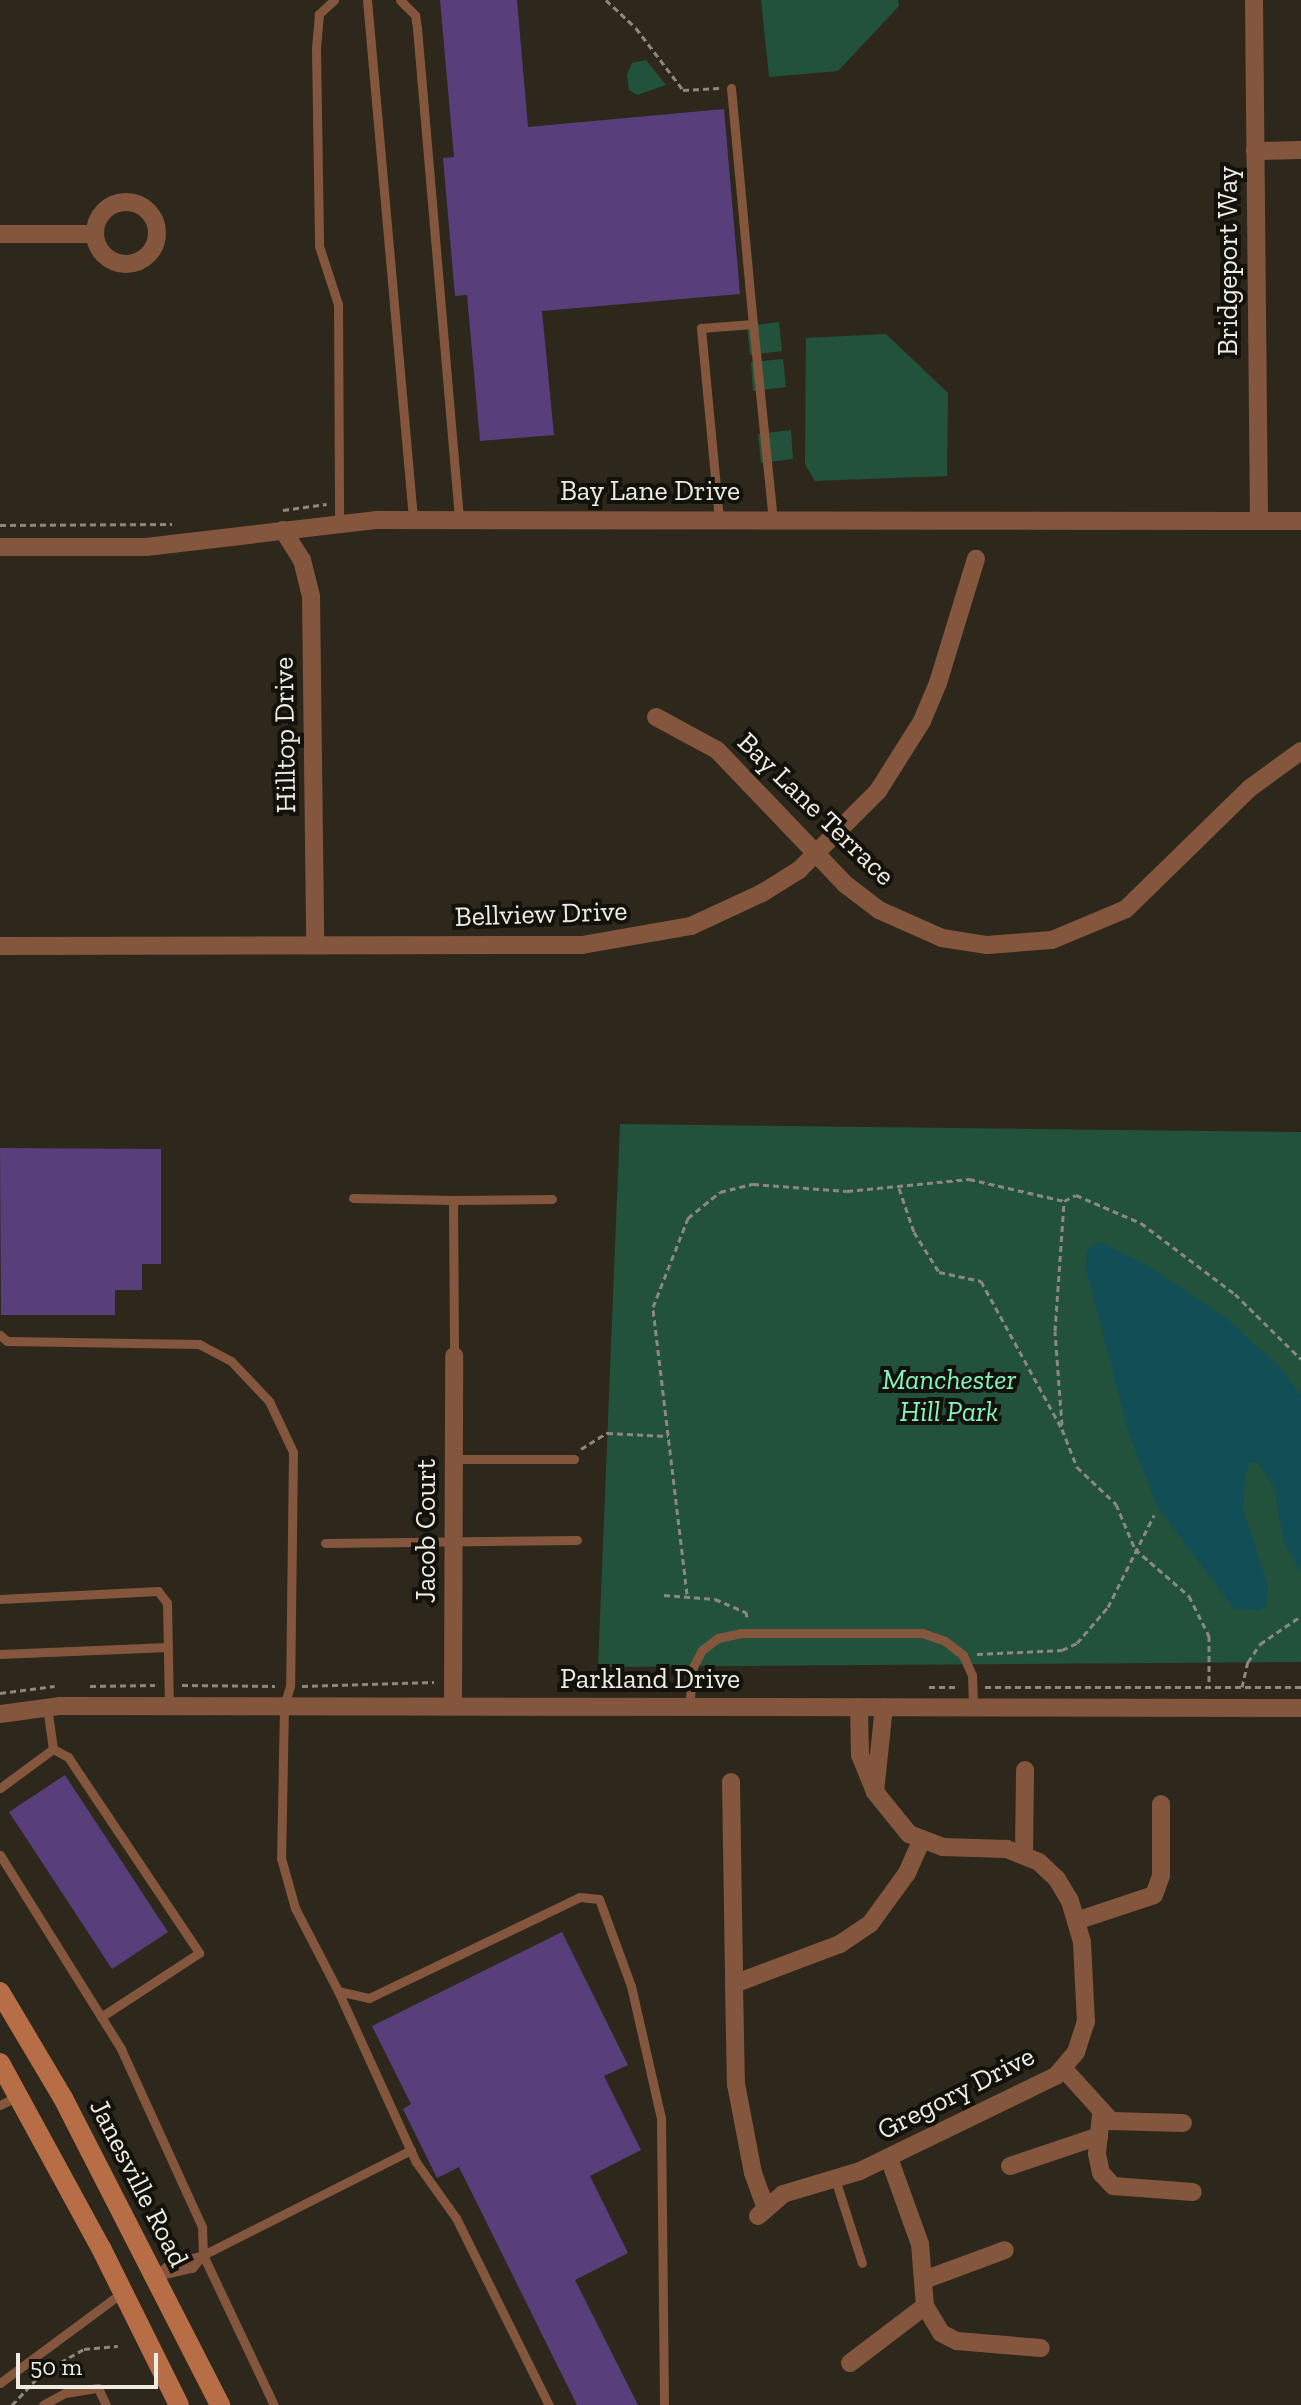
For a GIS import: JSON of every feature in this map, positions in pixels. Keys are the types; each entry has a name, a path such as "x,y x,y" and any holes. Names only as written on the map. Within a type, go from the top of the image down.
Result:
{"main road":[{"name":"Janesville Road","path":"0,1992 63,2098 220,2405"},
{"path":"0,2063 124,2292 179,2405"},
{"path":"124,2292 156,2276"}],"street":[{"name":"Bridgeport Way","path":"1254,0 1259,521"},
{"path":"1255,151 1301,150"},
{"path":"0,234 95,234"},
{"name":"Bay Lane Drive","path":"0,547 146,547 339,524 413,519 1301,521"},
{"name":"Hilltop Drive","path":"283,530 302,560 311,596 315,945"},
{"name":"Bellview Drive","path":"0,946 624,942 730,910 817,855 878,791 922,721 976,559"},
{"name":"Bay Lane Terrace","path":"656,717 717,750 845,884 912,928 987,945 1052,940 1091,927 1136,902 1250,788 1301,751"},
{"name":"Jacob Court","path":"453,1706 454,1356"},
{"name":"Parkland Drive","path":"0,1714 47,1707 169,1706 1301,1708"},
{"path":"731,1782 734,1984 840,1944 870,1924 907,1873 921,1841 894,1820 875,1792 860,1755 859,1707"},
{"path":"875,1792 884,1707"},
{"path":"1024,1855 1025,1770"},
{"path":"1076,1921 1154,1895 1161,1876 1161,1804"},
{"name":"Gregory Drive","path":"734,1984 736,2084 762,2213 783,2194 835,2179 889,2158 1012,2101 1063,2068 1082,2037 1088,2006 1076,1921 1057,1879 1024,1855 921,1841"},
{"path":"1063,2068 1101,2115 1111,2121 1183,2123"},
{"path":"1101,2115 1101,2173 1113,2186 1193,2192"},
{"path":"1010,2166 1099,2136"},
{"path":"889,2158 920,2244 925,2306 941,2333 957,2341 1041,2348"},
{"path":"924,2280 1005,2250"},
{"path":"850,2363 925,2306"}],"lane":[{"path":"320,0 319,246 338,304 339,524"},
{"path":"319,14 334,0"},
{"path":"367,0 413,519"},
{"path":"400,0 415,15"},
{"path":"414,0 459,519"},
{"path":"731,88 773,520"},
{"path":"719,519 701,328 753,324"},
{"path":"353,1198 552,1199"},
{"path":"453,1200 454,1356"},
{"path":"0,1335 7,1341 199,1344 231,1361 269,1401 293,1452 290,1686 284,1706 281,1858 295,1908 338,1991 411,2150 456,2218 549,2405"},
{"path":"454,1459 574,1459"},
{"path":"325,1543 577,1540"},
{"path":"0,1599 158,1591 167,1603 169,1706"},
{"path":"689,1707 693,1667 702,1650 718,1638 748,1633 922,1633 945,1641 963,1655 972,1675 973,1707"},
{"path":"0,1654 168,1647"},
{"path":"47,1707 53,1749"},
{"path":"0,1788 53,1749"},
{"path":"53,1749 68,1757 199,1953 101,2017"},
{"path":"0,1855 121,2049 202,2227 203,2255 274,2405"},
{"path":"338,1991 369,1998 580,1897 599,1899 631,1986 661,2118 664,2405"},
{"path":"0,2105 19,2095"},
{"path":"156,2276 192,2268 203,2255 411,2150"},
{"path":"835,2179 862,2263"},
{"path":"0,2383 124,2292"},
{"path":"43,2405 65,2393 98,2388 106,2405"}],"path":[{"path":"606,0 636,28 683,90 731,88"},
{"path":"273,512 330,503"},
{"path":"0,525 178,523"},
{"path":"687,1594 653,1307 688,1218 720,1192 753,1184 847,1191 969,1179 1064,1201 1076,1195 1141,1223 1235,1294 1301,1359"},
{"path":"899,1188 914,1232 939,1272 981,1281 1062,1429 1077,1467 1105,1491 1126,1519 1135,1549 1189,1596 1209,1636 1209,1687"},
{"path":"1062,1429 1055,1331 1064,1201"},
{"path":"574,1459 607,1433 668,1436"},
{"path":"963,1655 1062,1650 1077,1643 1108,1607 1154,1515"},
{"path":"664,1595 687,1594 746,1612 748,1633"},
{"path":"1242,1687 1248,1662 1260,1644 1301,1616"},
{"path":"12,2405 52,2368 84,2349 118,2346"},
{"path":"52,2368 56,2376"}],"green space":[{"path":"761,0 898,0 899,6 838,71 769,77"},
{"path":"646,60 666,85 637,95 629,90 627,74 632,63"},
{"path":"779,322 782,351 750,355 747,326"},
{"path":"886,334 948,393 947,476 815,481 805,464 806,338"},
{"path":"783,359 786,387 753,391 751,362"},
{"path":"791,430 793,459 761,463 758,434"},
{"name":"Manchester Hill Park","path":"620,1124 1301,1132 1301,1662 598,1667"}],"water":[{"path":"1103,1243 1145,1264 1226,1318 1281,1368 1301,1396 1301,1572 1284,1543 1274,1487 1258,1463 1249,1463 1245,1481 1243,1509 1268,1586 1266,1607 1259,1610 1234,1609 1157,1506 1129,1434 1086,1269 1087,1252 1093,1244"}],"building":[{"path":"440,0 517,0 528,127 724,109 740,294 542,311 554,435 480,441 467,295 455,296 443,158 454,157"},
{"path":"0,1148 161,1149 161,1264 142,1264 142,1290 115,1290 115,1315 1,1315"},
{"path":"65,1775 168,1932 112,1969 9,1812"},
{"path":"562,1932 628,2065 604,2076 641,2150 590,2176 628,2253 575,2280 638,2405 577,2405 459,2167 437,2178 403,2109 411,2104 372,2026"}]}
